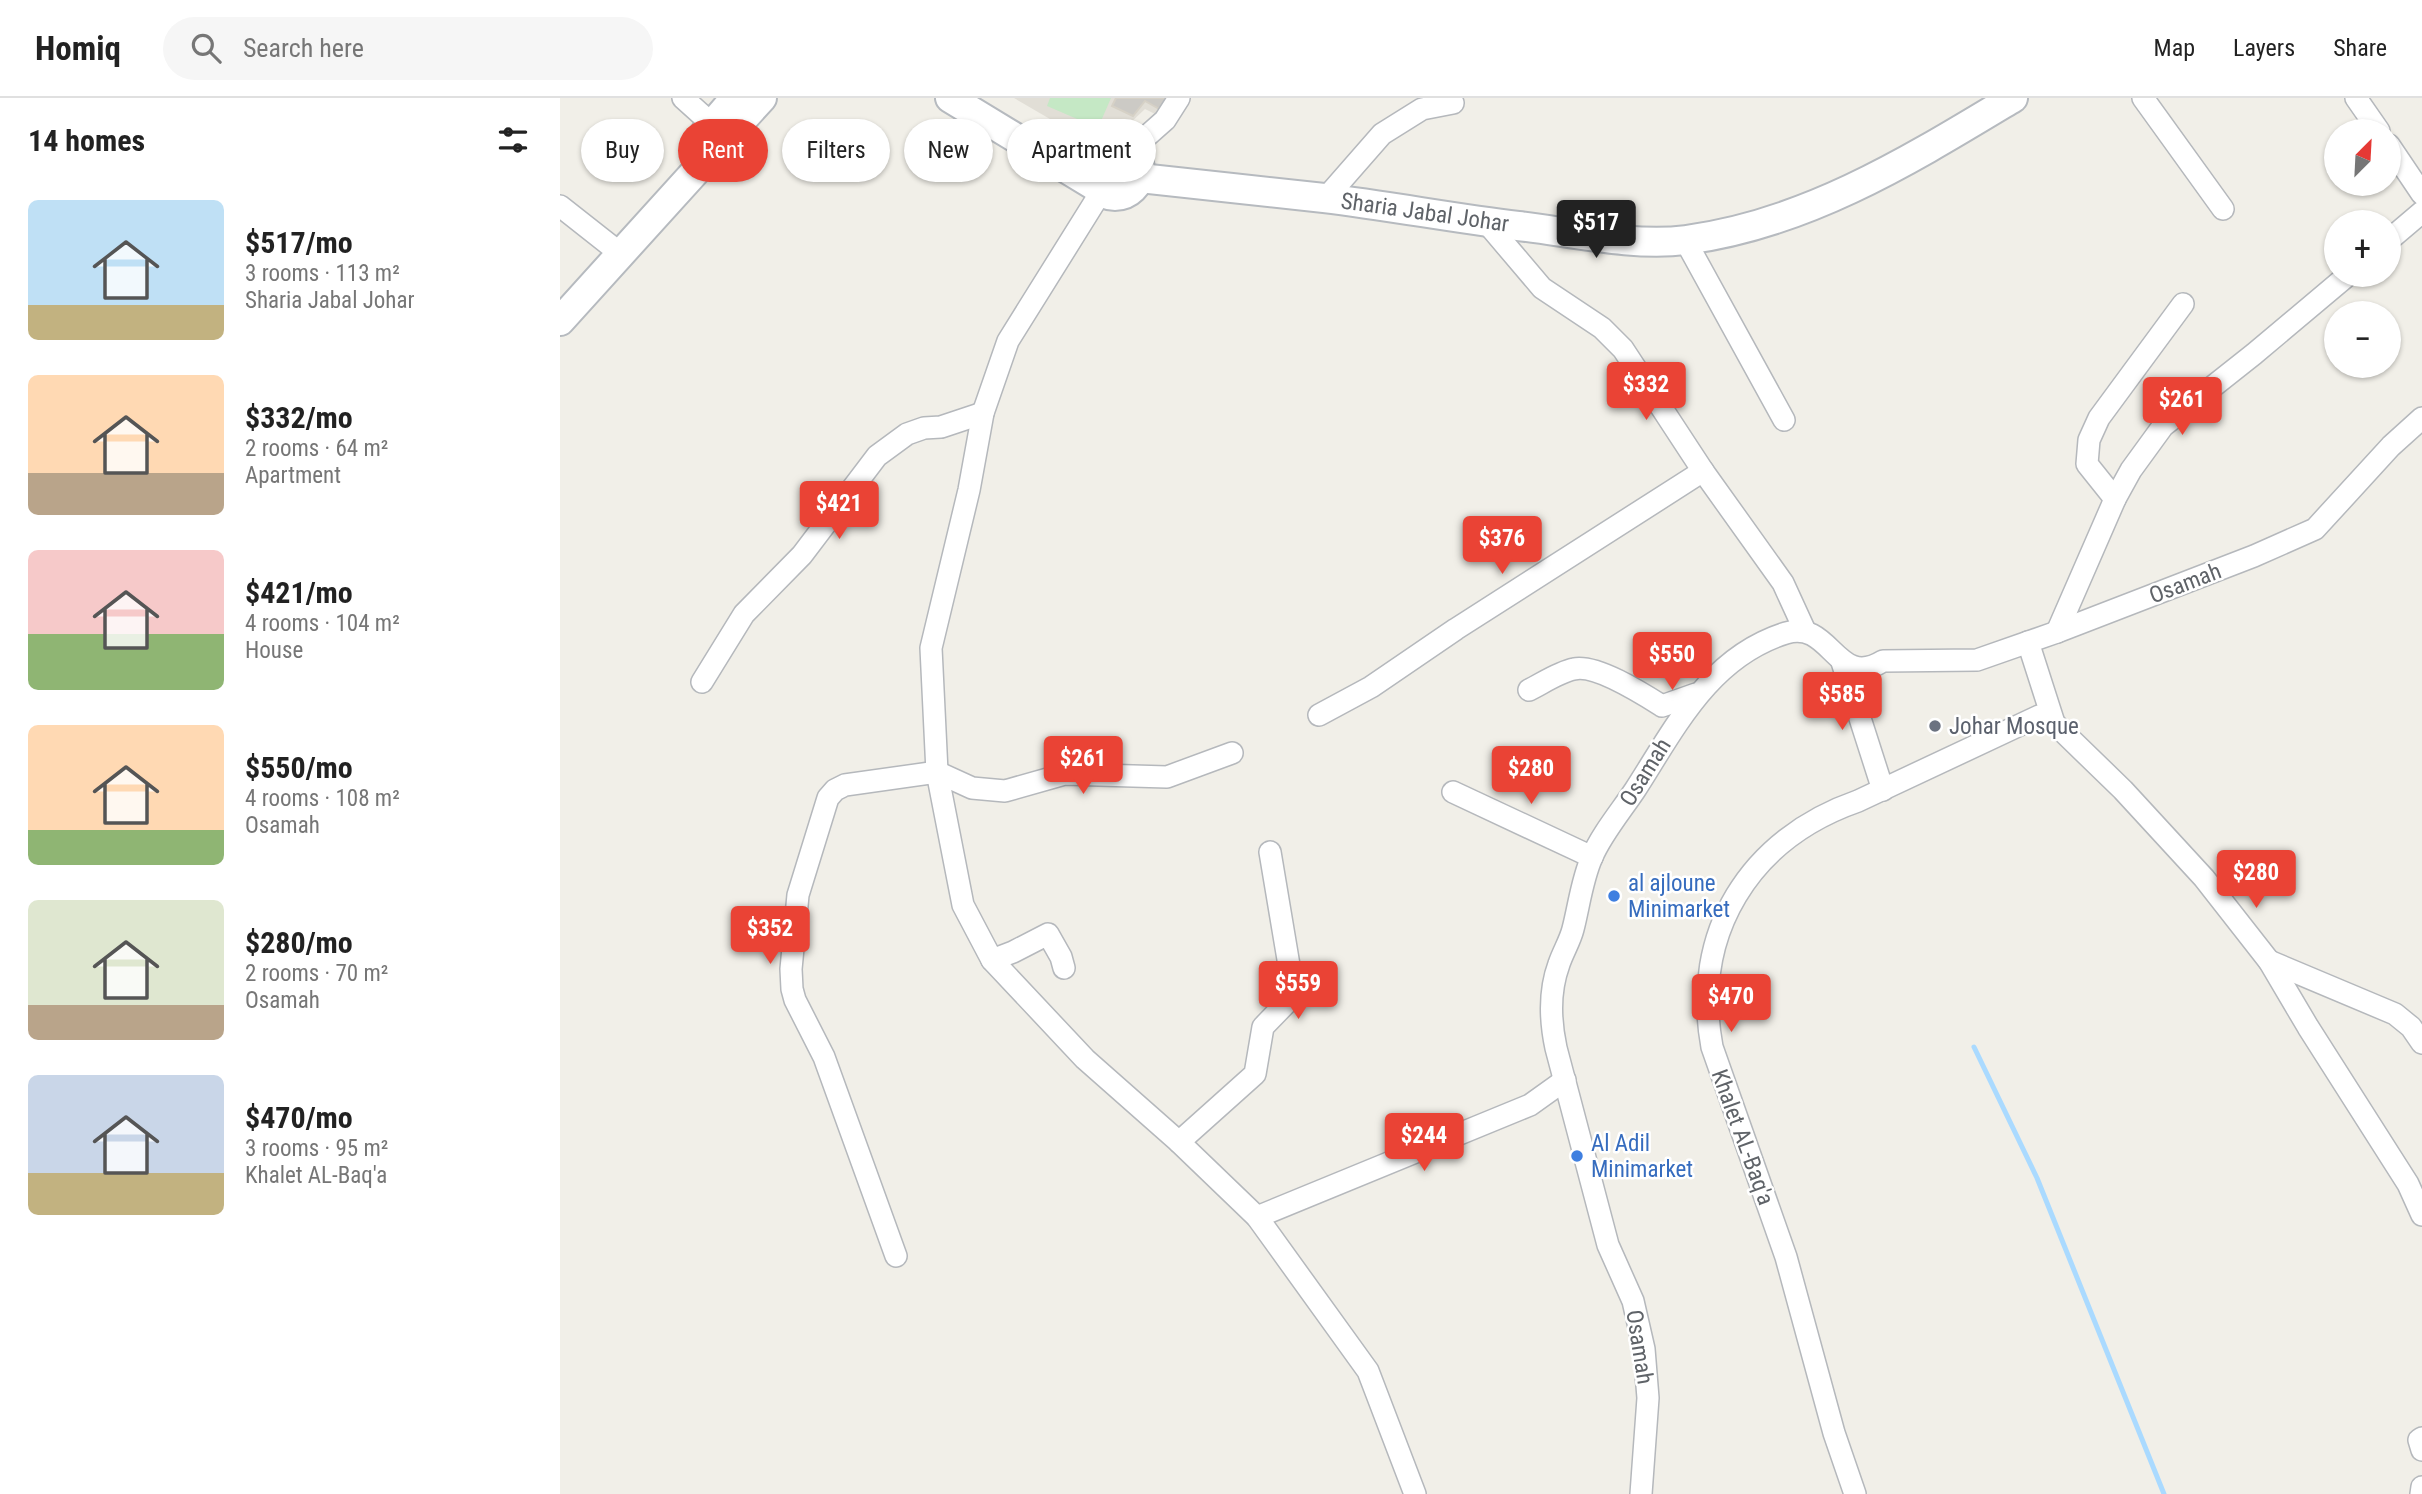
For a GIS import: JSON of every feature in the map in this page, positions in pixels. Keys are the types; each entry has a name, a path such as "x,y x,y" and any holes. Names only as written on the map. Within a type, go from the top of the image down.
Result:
{"street":[{"path":"683,98 707,119"},
{"path":"717,119 735,98"},
{"path":"560,296 615,248 762,98"},
{"path":"950,98 1098,189 1114,196 1127,194 1138,182"},
{"path":"978,98 1014,119"},
{"path":"1156,128 1165,120 1179,98"},
{"name":"Sharia Jabal Johar","path":"1156,180 1326,198 1486,222 1651,242 1685,240 1756,225 1800,212 1842,194 1914,158 2013,98"},
{"path":"2143,98 2223,209"},
{"path":"2356,98 2371,119"},
{"path":"1326,198 1382,134 1423,109 1453,103"},
{"path":"2401,163 2422,194"},
{"path":"560,321 678,168"},
{"path":"1093,182 1098,189"},
{"path":"1098,189 1008,341 983,413 969,490 931,648 937,772 963,905 992,960 1085,1059 1179,1142 1257,1217 1367,1371 1415,1494"},
{"path":"560,206 615,248"},
{"path":"2401,230 2422,212"},
{"path":"1486,222 1542,288 1602,328 1618,343 1703,471 1783,583 1805,631 1824,642 1842,662 1883,790"},
{"path":"1685,240 1784,420"},
{"path":"2057,632 2115,499 2131,470 2163,426 2334,287"},
{"path":"2115,499 2087,464 2090,440 2099,418 2183,304"},
{"path":"702,682 744,614 802,555 877,456 907,434 925,428 941,427 983,413"},
{"name":"Osamah","path":"1842,662 1860,668 1872,667 1883,661 1977,660 2254,556 2315,529 2391,446 2422,418"},
{"path":"1320,715 1371,687 1456,629 1703,471"},
{"name":"Osamah","path":"1641,1494 1648,1398 1644,1349 1633,1301 1608,1245 1553,1034 1552,1000 1558,965 1571,935 1592,857 1674,726 1698,694 1715,677 1750,651 1785,634 1805,631"},
{"path":"2028,642 2054,723 2123,790 2204,878 2270,961 2308,1027 2408,1184 2422,1215"},
{"path":"1529,690 1576,668 1602,674 1662,706 1698,694"},
{"name":"Khalet AL-Baq'a","path":"1856,1494 1835,1433 1786,1257 1718,1066 1708,1027 1707,986 1720,926 1739,890 1756,867 1777,845 1811,821 2039,716 2054,723"},
{"path":"896,1256 824,1057 795,1000 790,969 798,895 828,798 835,790 845,785 937,772 972,788 1005,791 1065,774 1167,777 1231,754"},
{"path":"1453,792 1592,857"},
{"path":"1179,1142 1255,1074 1263,1027 1294,995 1270,852"},
{"path":"992,960 1048,934 1064,968"},
{"path":"2270,961 2395,1014 2411,1027 2422,1043"},
{"path":"1257,1217 1530,1105 1564,1080"},
{"path":"2422,1438 2419,1440 2422,1450"},
{"path":"2421,1494 2422,1487"}],"shaded area":[{"path":"1014,98 1170,98 1159,116 1145,109 1134,119 1050,119"}],"green space":[{"path":"1050,98 1111,98 1102,119 1077,119 1047,106"}],"building":[{"path":"1116,98 1168,98 1161,110 1145,101 1133,116 1112,106"}],"waterway":[{"path":"1974,1047 2037,1178 2164,1494"}],"place":[{"name":"Johar Mosque","path":"1935,726"},
{"name":"al ajloune Minimarket","path":"1614,896"},
{"name":"Al Adil Minimarket","path":"1577,1156"}]}
